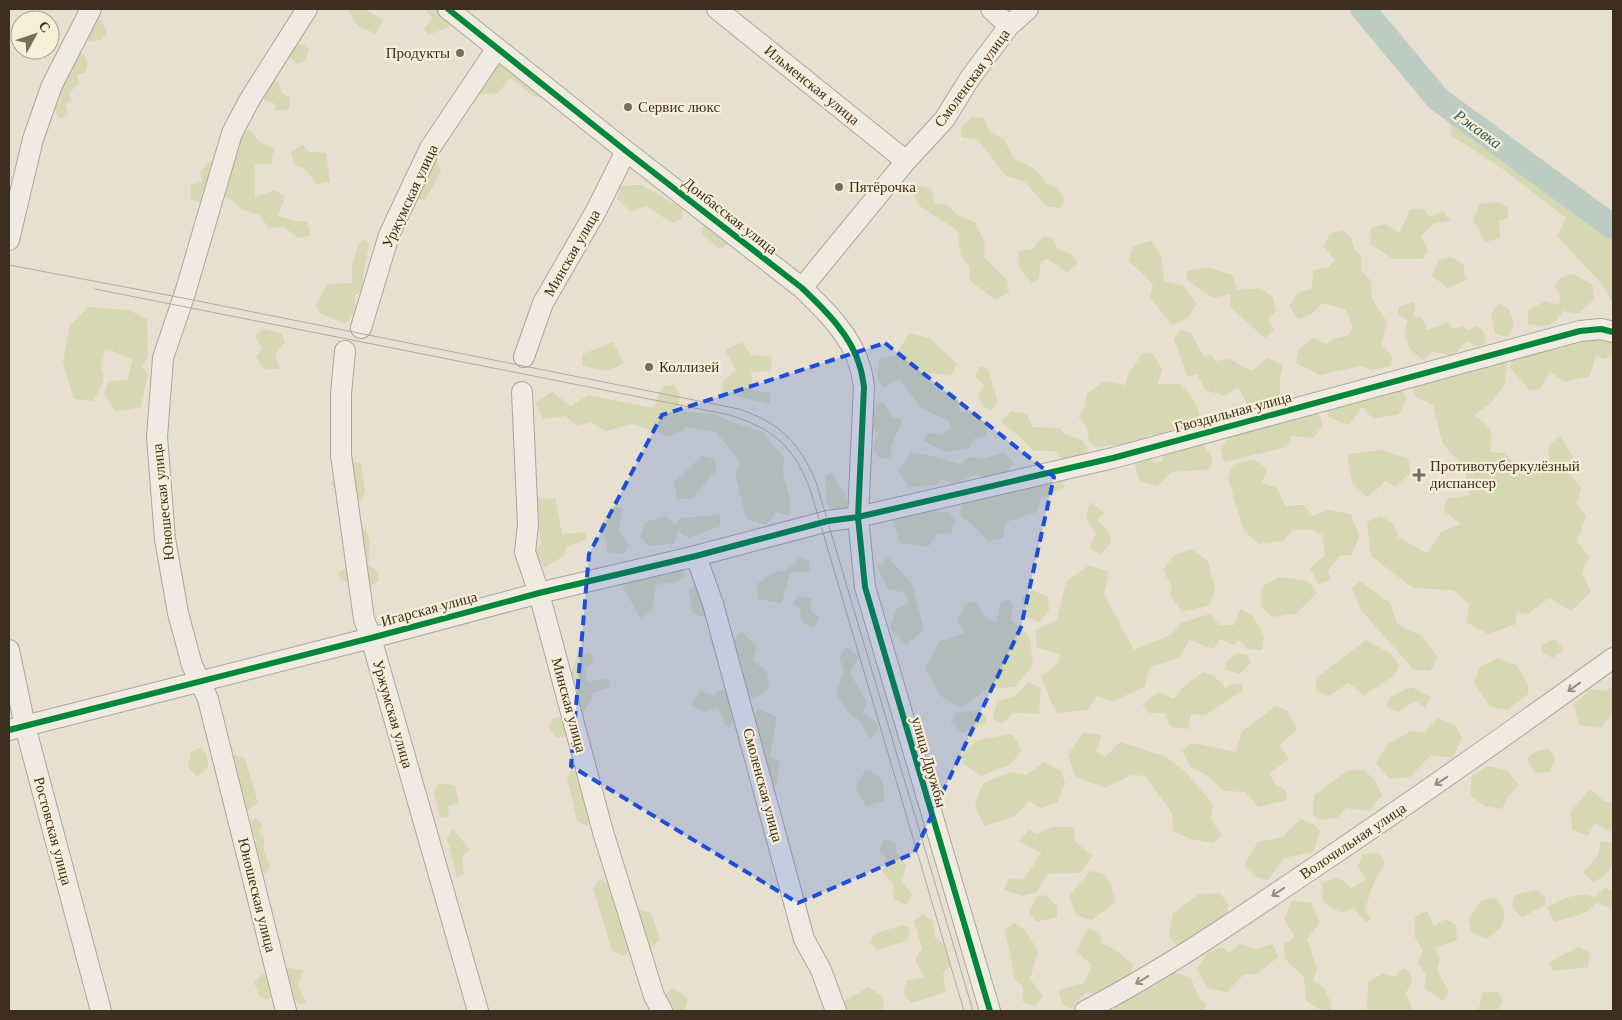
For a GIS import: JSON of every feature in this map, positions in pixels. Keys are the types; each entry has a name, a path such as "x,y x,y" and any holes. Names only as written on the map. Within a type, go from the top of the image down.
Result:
{"street":[{"path":"9,240 33,139 52,85 91,9"},
{"name":"Юношеская улица","path":"286,1011 208,699 192,665 178,613 165,539 157,437 163,358 185,293 232,134 250,99 307,9"},
{"name":"Донбасская улица","path":"448,9 802,288 826,311 840,328 860,365 864,387 858,517"},
{"name":"Ильменская улица","path":"717,9 906,161"},
{"path":"991,9 1009,26"},
{"name":"Смоленская улица","path":"802,288 906,161 944,120 970,78 1009,26 1028,9"},
{"name":"Уржумская улица","path":"361,328 389,235 430,148 497,48"},
{"name":"Минская улица","path":"524,357 542,303 596,211 626,151"},
{"name":"Гвоздильная улица","path":"858,517 1112,458 1580,331 1601,329 1613,332"},
{"name":"Уржумская улица","path":"344,351 341,394 341,455 364,619 478,1011"},
{"name":"Минская улица","path":"522,392 528,525 525,552 539,593 603,832 654,996 662,1011"},
{"name":"Игарская улица","path":"17,728 371,638 539,593 696,556 828,521 858,517"},
{"name":"улица Дружбы","path":"858,517 865,587 990,1011"},
{"name":"Смоленская улица","path":"696,556 714,604 804,939 821,970 836,1011"},
{"name":"Ростовская улица","path":"9,650 17,728 101,1011"},
{"name":"Волочильная улица","path":"1085,1011 1130,988 1201,944 1474,759 1613,658"}],"highlighted area":[{"path":"885,343 1054,477 1021,627 914,853 798,903 571,766 589,554 662,415"}],"green space":[{"path":"348,9 365,9 383,20 376,34 358,26"},
{"path":"424,9 450,9 454,12 449,27 428,35 424,29 433,18"},
{"path":"101,19 107,33 101,40 89,42 84,33 89,20"},
{"path":"303,44 309,50 304,62 296,64 289,56 292,46"},
{"path":"76,53 84,55 88,64 86,72 77,75 79,83 69,93 71,100 66,104 68,114 59,119 54,107 61,102 58,93 66,76 73,71 70,63"},
{"path":"508,62 547,97 535,97 510,78 498,93 475,95 471,80 489,79 496,64"},
{"path":"278,81 282,93 290,97 289,109 276,111 274,103 264,100 266,82"},
{"path":"1458,112 1519,154 1613,224 1613,303 1602,284 1557,236 1566,218 1503,169 1452,136 1448,116"},
{"path":"972,116 984,118 989,131 1004,139 1014,159 1036,171 1045,183 1058,188 1065,200 1060,208 1046,206 1025,182 1006,176 978,140 961,137 961,128"},
{"path":"250,130 260,142 274,148 271,164 255,164 255,197 275,190 285,197 278,216 295,221 307,221 311,235 298,238 284,227 269,228 259,215 240,209 235,202 219,194 200,203 190,198 191,185 202,182 200,171 210,161 227,164 237,134"},
{"path":"302,145 310,152 326,153 330,182 317,184 304,168 294,166 291,152"},
{"path":"437,161 441,172 425,200 417,199 413,192 428,163"},
{"path":"641,185 682,208 681,219 672,223 646,206 631,212 617,199 621,186"},
{"path":"915,185 932,189 934,203 948,205 957,215 975,222 985,244 984,257 1007,280 1009,292 996,300 970,281 969,266 961,256 957,230 918,205 912,190"},
{"path":"1497,202 1508,207 1508,218 1499,221 1500,238 1486,242 1473,220 1480,204"},
{"path":"1423,208 1430,217 1443,211 1451,220 1433,224 1421,236 1428,251 1422,259 1393,259 1370,244 1371,228 1385,224 1400,233 1410,210"},
{"path":"711,224 729,244 720,249 702,234 702,227"},
{"path":"1342,230 1351,237 1354,249 1361,255 1361,270 1371,281 1372,299 1387,322 1381,344 1393,357 1390,366 1370,370 1361,366 1320,375 1296,363 1298,350 1313,338 1326,344 1333,339 1347,336 1353,327 1346,310 1322,303 1312,314 1298,319 1289,306 1298,293 1312,289 1313,270 1327,268 1335,260 1323,246 1330,234"},
{"path":"1043,236 1053,238 1058,250 1070,253 1078,264 1067,272 1048,259 1041,261 1039,279 1032,283 1019,267 1018,251 1033,249"},
{"path":"366,239 369,246 363,274 364,288 355,296 356,311 345,324 321,314 315,305 328,284 352,283 352,266 359,243"},
{"path":"1151,241 1161,255 1164,281 1184,286 1197,304 1188,318 1172,325 1150,298 1153,284 1129,261 1133,246"},
{"path":"1451,257 1463,264 1467,280 1448,288 1432,276 1439,260"},
{"path":"1207,267 1232,275 1237,290 1260,288 1272,296 1276,311 1268,319 1274,330 1265,338 1231,308 1230,294 1213,298 1187,280 1187,271"},
{"path":"1574,274 1592,285 1594,300 1578,314 1563,311 1556,321 1548,325 1528,324 1528,310 1546,301 1558,305 1561,300 1555,285 1560,278"},
{"path":"1415,301 1414,316 1422,317 1427,330 1448,322 1453,329 1462,326 1469,330 1477,325 1485,334 1485,343 1478,347 1467,341 1453,355 1432,352 1423,360 1407,343 1405,334 1408,320 1398,315 1399,307"},
{"path":"1499,304 1510,310 1514,326 1507,337 1495,334 1491,314"},
{"path":"88,307 129,310 147,319 148,357 142,367 148,374 141,407 115,412 104,394 109,381 127,380 133,359 105,348 101,368 104,381 93,401 74,399 63,362 70,325"},
{"path":"262,329 282,334 285,342 275,354 280,369 265,370 256,357 262,349 255,336"},
{"path":"1180,330 1191,333 1204,357 1211,355 1216,361 1229,359 1252,371 1268,357 1283,366 1280,377 1280,395 1247,404 1238,387 1225,396 1205,390 1197,374 1188,377 1174,339"},
{"path":"1576,330 1613,330 1613,355 1605,359 1596,355 1590,376 1565,382 1550,372 1540,389 1530,390 1510,368 1512,354 1534,340 1560,349"},
{"path":"909,333 930,338 957,364 951,375 932,373 927,380 941,392 953,392 958,399 960,412 972,411 988,426 986,436 974,439 969,448 945,452 924,441 926,433 942,435 951,428 949,421 921,408 900,379 884,387 877,380 879,358 896,355"},
{"path":"613,342 624,363 607,371 582,366 583,354"},
{"path":"742,342 751,355 772,357 771,371 751,372 753,390 771,393 769,404 722,393 723,381 736,370 725,350"},
{"path":"1143,353 1153,354 1162,369 1158,384 1180,384 1191,395 1200,414 1189,427 1171,435 1149,435 1138,443 1096,447 1089,442 1087,427 1078,416 1084,410 1087,394 1104,381 1125,385 1128,374"},
{"path":"1497,357 1507,361 1505,384 1490,404 1474,415 1485,423 1490,430 1490,452 1504,453 1525,474 1550,468 1548,446 1560,436 1573,456 1569,473 1581,487 1577,505 1586,516 1577,542 1589,557 1582,573 1591,592 1571,611 1549,598 1528,614 1516,612 1516,624 1488,634 1466,622 1469,604 1453,590 1413,588 1371,556 1367,522 1380,516 1393,523 1399,538 1427,553 1441,532 1461,524 1444,511 1446,499 1470,495 1464,468 1442,442 1433,405 1416,397 1409,380"},
{"path":"980,366 988,369 998,402 992,410 982,406 978,395 985,385 975,377"},
{"path":"1393,379 1407,398 1399,414 1373,419 1362,407 1349,425 1328,417 1327,405"},
{"path":"674,385 680,394 678,411 712,414 764,432 784,457 783,473 790,500 789,516 776,512 766,525 746,519 735,473 740,462 716,432 687,427 670,437 632,424 606,431 590,422 578,426 565,416 543,419 535,403 552,392 571,406 588,395 653,408 662,387"},
{"path":"877,403 884,403 892,417 899,418 902,422 892,444 891,457 880,459 873,448 877,433 869,424"},
{"path":"1311,409 1320,416 1322,426 1314,438 1291,436 1287,447 1224,462 1220,449 1239,426 1288,414 1300,418"},
{"path":"1011,411 1027,414 1032,427 1060,428 1066,435 1081,439 1089,450 1077,463 1066,463 1054,451 1034,451 1001,422"},
{"path":"1197,437 1212,457 1211,469 1172,472 1157,486 1140,481 1135,466 1143,453 1155,463 1162,462 1166,447"},
{"path":"1383,450 1408,459 1411,472 1395,487 1386,481 1367,497 1352,483 1347,454"},
{"path":"911,452 960,464 970,457 982,459 1004,452 1014,463 1007,473 985,479 977,474 954,484 942,479 935,485 909,487 898,472"},
{"path":"702,456 714,458 717,469 692,499 677,499 674,482"},
{"path":"1254,459 1267,469 1262,483 1277,488 1285,506 1304,505 1313,516 1328,510 1351,514 1359,536 1352,555 1339,556 1328,571 1330,580 1318,584 1310,568 1325,555 1322,535 1313,530 1293,530 1284,540 1259,544 1244,531 1228,478 1233,465"},
{"path":"353,462 361,463 365,490 362,502 349,499 331,484 337,474 348,471"},
{"path":"833,473 846,497 847,508 839,515 827,505 825,476"},
{"path":"1051,475 1063,482 1064,488 1041,498 1037,512 1006,522 1003,538 988,541 974,526 960,516 962,497 982,490 996,496"},
{"path":"530,490 542,500 555,498 562,534 587,532 586,539 566,547 564,556 545,567 532,555 541,543"},
{"path":"927,496 936,513 948,511 956,521 951,533 937,534 928,547 900,543 891,514"},
{"path":"1090,502 1104,512 1097,520 1109,532 1111,543 1100,555 1090,548 1095,533 1086,516"},
{"path":"612,507 622,508 619,532 629,545 624,554 607,553 606,540 599,527"},
{"path":"719,515 721,526 689,538 678,532 674,544 649,546 640,537 645,522 665,516 676,525 681,518"},
{"path":"360,528 365,529 370,540 368,565 377,571 379,580 368,588 341,580 338,573 346,567 359,570"},
{"path":"1191,549 1208,561 1215,589 1210,605 1182,612 1170,595 1172,587 1163,570 1173,556"},
{"path":"800,557 810,562 809,572 790,572 782,604 758,599 757,584 772,573 787,570"},
{"path":"888,557 912,584 924,630 906,645 890,629 896,609 909,603 906,593 888,589 877,567"},
{"path":"674,564 687,575 677,582 656,585 652,612 640,618 623,587 635,574"},
{"path":"1089,565 1109,572 1104,595 1134,650 1171,635 1181,623 1210,614 1219,625 1234,625 1240,609 1252,615 1264,636 1262,650 1247,649 1240,640 1233,645 1220,639 1214,649 1189,640 1180,657 1149,668 1145,687 1113,701 1096,696 1088,710 1056,713 1041,677 1059,662 1060,654 1037,648 1035,630 1057,620 1066,582"},
{"path":"1280,577 1308,581 1317,593 1297,613 1273,617 1261,607 1262,586"},
{"path":"1360,581 1390,603 1397,624 1422,636 1438,657 1430,671 1413,669 1361,610 1352,588"},
{"path":"696,582 708,617 693,614 688,591"},
{"path":"1032,590 1048,597 1049,611 1039,622 1027,617 1022,598"},
{"path":"799,596 812,598 810,610 819,618 814,628 802,622 800,610 793,603"},
{"path":"1009,599 1013,607 1011,620 1030,637 1033,665 1015,687 986,689 961,708 939,695 925,668 939,642 964,633 957,621 965,603 976,602 986,619 997,622 1000,602"},
{"path":"741,632 757,645 753,661 767,671 769,689 751,700 737,683 744,671 728,647"},
{"path":"1554,639 1564,649 1553,658 1542,653 1541,646"},
{"path":"1366,640 1391,654 1399,665 1395,675 1364,695 1349,683 1328,696 1316,691 1316,678"},
{"path":"847,647 859,656 850,673 867,703 862,713 877,722 878,730 870,739 860,722 848,712 836,694 844,670 839,657"},
{"path":"590,653 594,662 585,669 588,682 604,678 611,682 609,688 592,693 592,700 583,712 573,709 568,682 577,656"},
{"path":"1237,653 1247,655 1251,662 1240,674 1227,670 1225,663"},
{"path":"1498,658 1517,666 1528,684 1528,694 1508,710 1490,707 1474,683 1480,667"},
{"path":"1203,672 1214,676 1226,688 1233,683 1242,685 1243,690 1204,716 1191,714 1188,729 1171,727 1164,713 1149,713 1142,704 1159,692 1174,699 1182,688"},
{"path":"1028,682 1041,688 1039,714 1013,713 1002,724 993,719 997,701 1014,697"},
{"path":"1613,686 1613,713 1601,728 1579,725 1573,705 1591,689 1606,691"},
{"path":"1411,687 1431,697 1425,708 1415,701 1398,712 1386,706 1390,697"},
{"path":"722,689 731,696 733,721 730,728 725,725 718,707 704,712 691,705 700,691 713,695"},
{"path":"1276,706 1287,710 1297,729 1280,745 1289,759 1270,773 1275,785 1286,790 1286,800 1259,807 1245,792 1224,791 1206,774 1191,768 1182,751 1192,743 1236,752 1242,731"},
{"path":"758,709 777,717 770,757 780,761 777,784 772,786 749,720"},
{"path":"978,710 987,718 984,724 962,733 951,723 956,713"},
{"path":"566,716 573,735 556,738 549,728 551,719"},
{"path":"1438,718 1455,725 1462,738 1453,758 1431,755 1410,777 1389,779 1376,763 1388,744 1411,731 1424,732"},
{"path":"1083,732 1101,735 1097,752 1105,757 1120,742 1166,757 1187,773 1213,805 1211,820 1222,835 1213,843 1191,839 1173,831 1172,813 1145,776 1132,775 1105,788 1075,776 1068,755"},
{"path":"1012,734 1022,750 1011,764 981,776 963,764 961,755 978,740"},
{"path":"201,748 207,755 208,768 197,776 188,767 191,751"},
{"path":"1549,749 1555,758 1550,772 1535,773 1527,758 1539,750"},
{"path":"234,755 245,758 258,803 248,810 240,805 229,765"},
{"path":"1044,762 1061,771 1065,783 1058,802 1041,808 1029,801 1014,817 984,826 975,805 983,783 1011,772 1026,775"},
{"path":"1487,766 1507,770 1519,785 1508,797 1502,809 1485,806 1471,796 1471,777"},
{"path":"866,770 872,772 882,781 884,801 866,806 855,787"},
{"path":"1365,770 1377,784 1382,796 1369,811 1346,808 1337,818 1319,820 1313,814 1314,795 1347,771"},
{"path":"572,771 582,773 593,818 586,826 577,820 567,777"},
{"path":"439,783 455,786 459,803 448,806 449,818 440,817 434,792"},
{"path":"1590,789 1605,802 1613,801 1613,832 1595,823 1588,836 1572,830 1571,811"},
{"path":"255,818 262,823 259,835 264,838 264,850 270,867 266,873 257,869 254,859 256,838 250,831 249,823"},
{"path":"1301,819 1315,825 1320,832 1313,852 1284,858 1268,880 1254,876 1244,865 1258,842 1282,837"},
{"path":"1052,827 1073,827 1075,842 1093,856 1080,873 1047,874 1038,891 1023,896 1004,890 1009,878 1024,880 1041,853 1018,841 1029,830 1037,834"},
{"path":"453,829 470,850 462,856 464,874 457,877 447,838"},
{"path":"883,839 896,843 896,852 906,865 902,882 912,895 906,905 893,898 893,883 883,873 886,858 879,852"},
{"path":"1601,841 1612,843 1614,857 1609,871 1594,882 1583,873 1597,857"},
{"path":"1380,853 1385,863 1374,882 1365,909 1371,920 1365,922 1354,908 1341,913 1323,902 1322,883 1339,877 1351,888 1366,880 1358,866 1363,854"},
{"path":"1090,871 1103,873 1111,885 1115,902 1092,920 1076,915 1069,896"},
{"path":"600,879 616,890 630,949 624,956 612,951 593,888"},
{"path":"1605,887 1613,891 1613,905 1610,908 1596,903 1585,913 1554,922 1547,907 1576,895 1595,897"},
{"path":"1536,890 1545,896 1545,905 1522,917 1512,907 1514,895"},
{"path":"1220,893 1228,904 1226,921 1196,945 1177,946 1169,937 1173,913 1199,894"},
{"path":"1045,895 1057,906 1057,917 1036,922 1029,913 1036,897"},
{"path":"1496,898 1505,912 1501,927 1487,939 1472,933 1468,920 1482,900"},
{"path":"1292,900 1312,903 1319,923 1307,940 1317,969 1313,981 1324,988 1331,1003 1331,1011 1323,1011 1306,1001 1304,977 1285,959 1284,944 1295,937 1284,919"},
{"path":"640,909 651,913 660,939 651,949 639,941 634,920"},
{"path":"1427,911 1434,926 1445,919 1456,925 1457,940 1434,948 1440,958 1437,970 1449,992 1443,1001 1425,989 1426,974 1418,964 1423,950 1415,938 1415,917"},
{"path":"923,914 933,921 935,938 943,944 950,965 943,974 946,992 912,1003 903,994 906,981 924,977 915,960 922,948 914,921"},
{"path":"1014,923 1026,931 1038,951 1030,979 1043,996 1036,1006 1023,1002 1023,987 1015,980 1005,929"},
{"path":"902,925 910,927 908,940 877,950 870,942 874,934"},
{"path":"1088,928 1100,933 1101,943 1114,949 1134,965 1124,988 1107,996 1086,992 1072,1009 1062,1004 1058,990 1084,983 1092,965 1076,951"},
{"path":"1240,944 1255,949 1273,944 1278,957 1258,973 1243,975 1227,992 1208,988 1196,969 1208,953 1222,947 1229,953"},
{"path":"1579,947 1590,953 1588,967 1552,971 1549,962"},
{"path":"288,968 303,970 298,985 306,1002 299,1005 286,987 283,973"},
{"path":"1403,968 1410,972 1412,981 1406,993 1413,1011 1367,1011 1368,982 1383,973 1394,977"},
{"path":"1173,972 1191,978 1198,996 1206,1004 1205,1011 1114,1011 1115,1000 1141,986 1155,987 1161,980"},
{"path":"263,974 272,977 277,988 268,1000 259,996 254,982"},
{"path":"869,987 883,997 884,1007 879,1011 843,1011 841,1003"},
{"path":"673,988 688,998 685,1011 666,1011 661,998"},
{"path":"1498,991 1503,1001 1496,1011 1478,1011 1483,993"}],"waterway":[{"name":"Ржавка","path":"1363,9 1438,99 1613,227"}],"tram line":[{"path":"9,265 739,409 777,428 795,445 803,456 816,482 973,1011"},
{"path":"95,289 730,415 759,427 781,442 798,463 811,492 964,1011"}],"cycle path":[{"path":"448,9 802,288 828,314 851,345 860,367 864,387 858,517 865,587 990,1011"},
{"path":"9,730 371,638 539,593 696,556 828,521 858,517 1113,458 1580,331 1601,329 1613,332"}],"place":[{"name":"Продукты","path":"460,53"},
{"name":"Сервис люкс","path":"628,107"},
{"name":"Пятёрочка","path":"839,187"},
{"name":"Коллизей","path":"649,367"},
{"name":"Противотуберкулёзный диспансер","path":"1419,475"}]}
